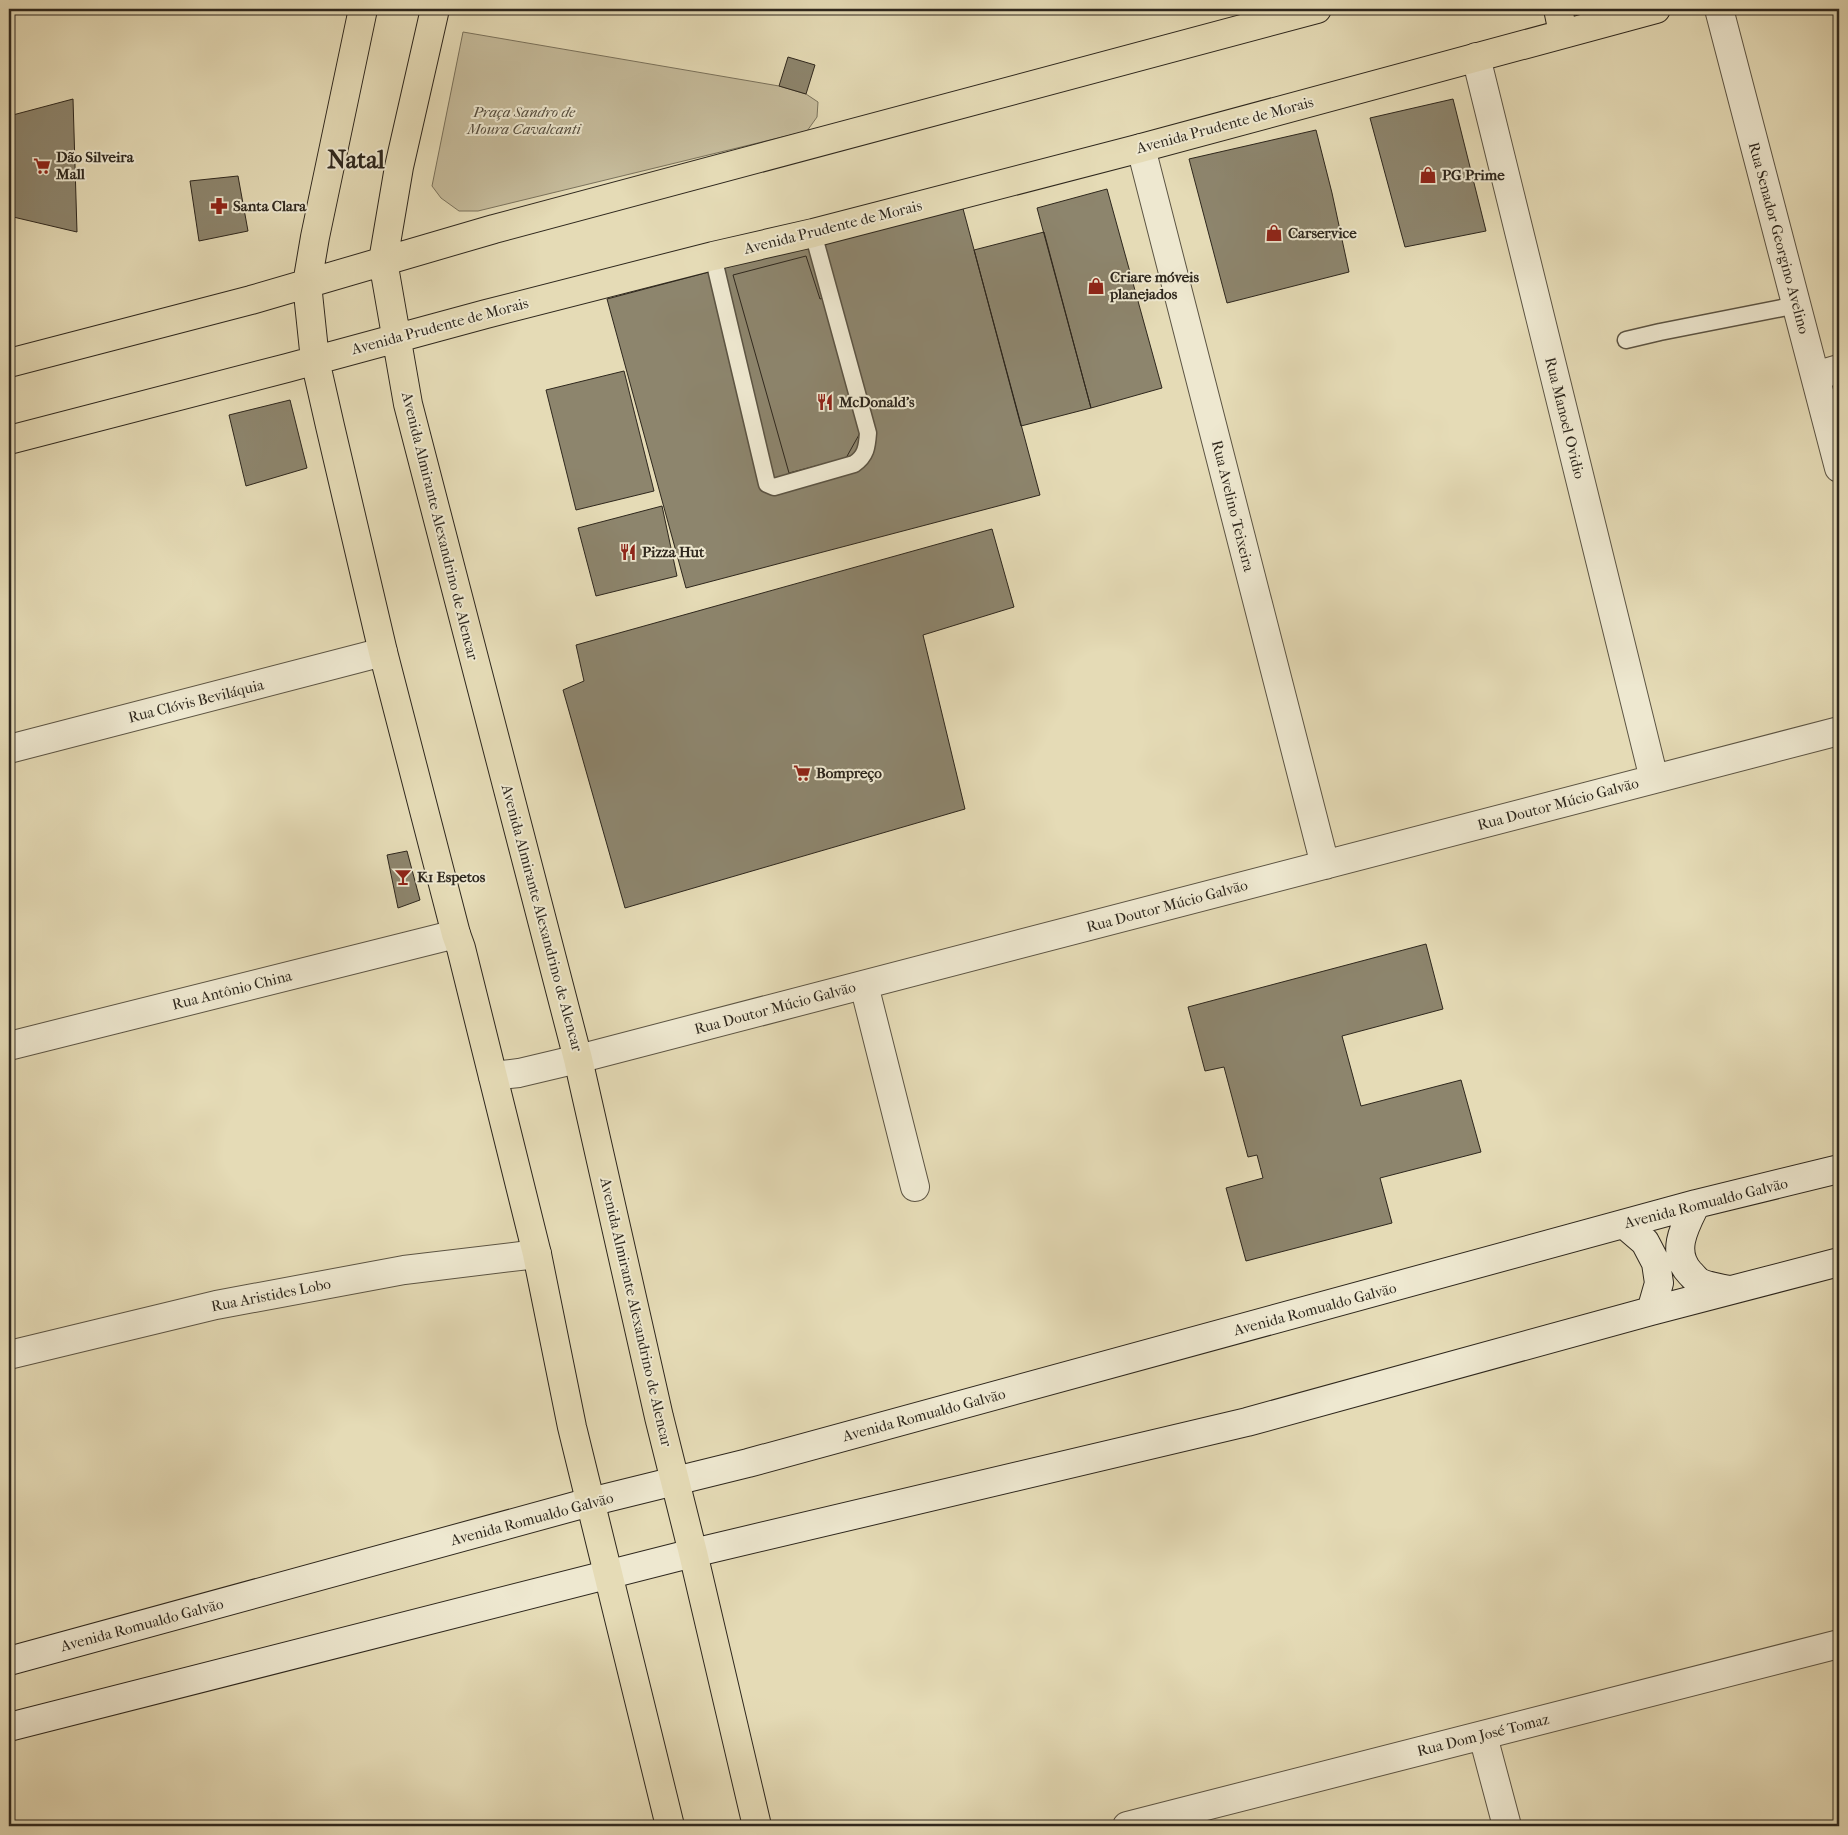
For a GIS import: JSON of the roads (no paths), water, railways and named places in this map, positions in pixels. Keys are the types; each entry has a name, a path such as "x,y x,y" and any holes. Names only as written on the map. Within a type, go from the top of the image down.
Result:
{"main road":[{"path":"363,9 315,237 307,284 315,360 383,652 461,948 537,1254 572,1427 670,1826"},
{"name":"Avenida Almirante Alexandrino de Alencar","path":"435,9 399,167 383,261 396,339 408,404 578,1059 675,1482 757,1826"},
{"path":"9,363 307,284 383,261 890,122 1317,9"},
{"name":"Avenida Prudente de Morais","path":"9,440 486,314 713,256 813,233 1141,148 1476,56 1560,21 1656,9"}],"street":[{"name":"Rua Senador Georgino Avelino","path":"1718,9 1797,305 1827,372 1839,468"},
{"name":"Rua Manoel Ovidio","path":"1476,56 1654,779"},
{"name":"Rua Avelino Teixeira","path":"1141,148 1325,865"},
{"name":"Rua Clóvis Beviláquia","path":"9,749 383,652"},
{"name":"Rua Doutor Múcio Galvão","path":"493,1076 519,1073 578,1059 1839,731"},
{"name":"Rua Antônio China","path":"9,1046 456,934"},
{"path":"864,985 915,1187"},
{"name":"Avenida Romualdo Galvão","path":"9,1661 590,1502 675,1482 1696,1204 1839,1169"},
{"path":"1696,1204 1684,1227 1680,1241 1680,1257 1687,1270 1699,1282 1729,1290"},
{"path":"1624,1224 1646,1242 1656,1263 1659,1283 1651,1311"},
{"name":"Rua Aristides Lobo","path":"9,1355 216,1305 404,1270 537,1254"},
{"path":"9,1727 693,1553 1247,1422 1651,1311 1839,1262"},
{"name":"Rua Dom José Tomaz","path":"1127,1826 1839,1644"},
{"path":"1483,1736 1507,1826"}],"lane":[{"path":"713,256 767,484 774,488 854,464 862,459 867,448 868,433 813,233"},
{"path":"1626,340 1797,305"}],"place":[{"name":"Dão Silveira Mall","path":"42,166"},
{"name":"PG Prime","path":"1428,175"},
{"name":"Santa Clara","path":"219,206"},
{"name":"Carservice","path":"1274,233"},
{"name":"Criare móveis planejados","path":"1096,286"},
{"name":"McDonald's","path":"825,402"},
{"name":"Pizza Hut","path":"628,552"},
{"name":"Bompreço","path":"802,773"},
{"name":"K1 Espetos","path":"403,877"}],"district":[{"name":"Natal","path":"356,159"}],"park label":[{"name":"Praça Sandro de Moura Cavalcanti","path":"524,120"}]}
